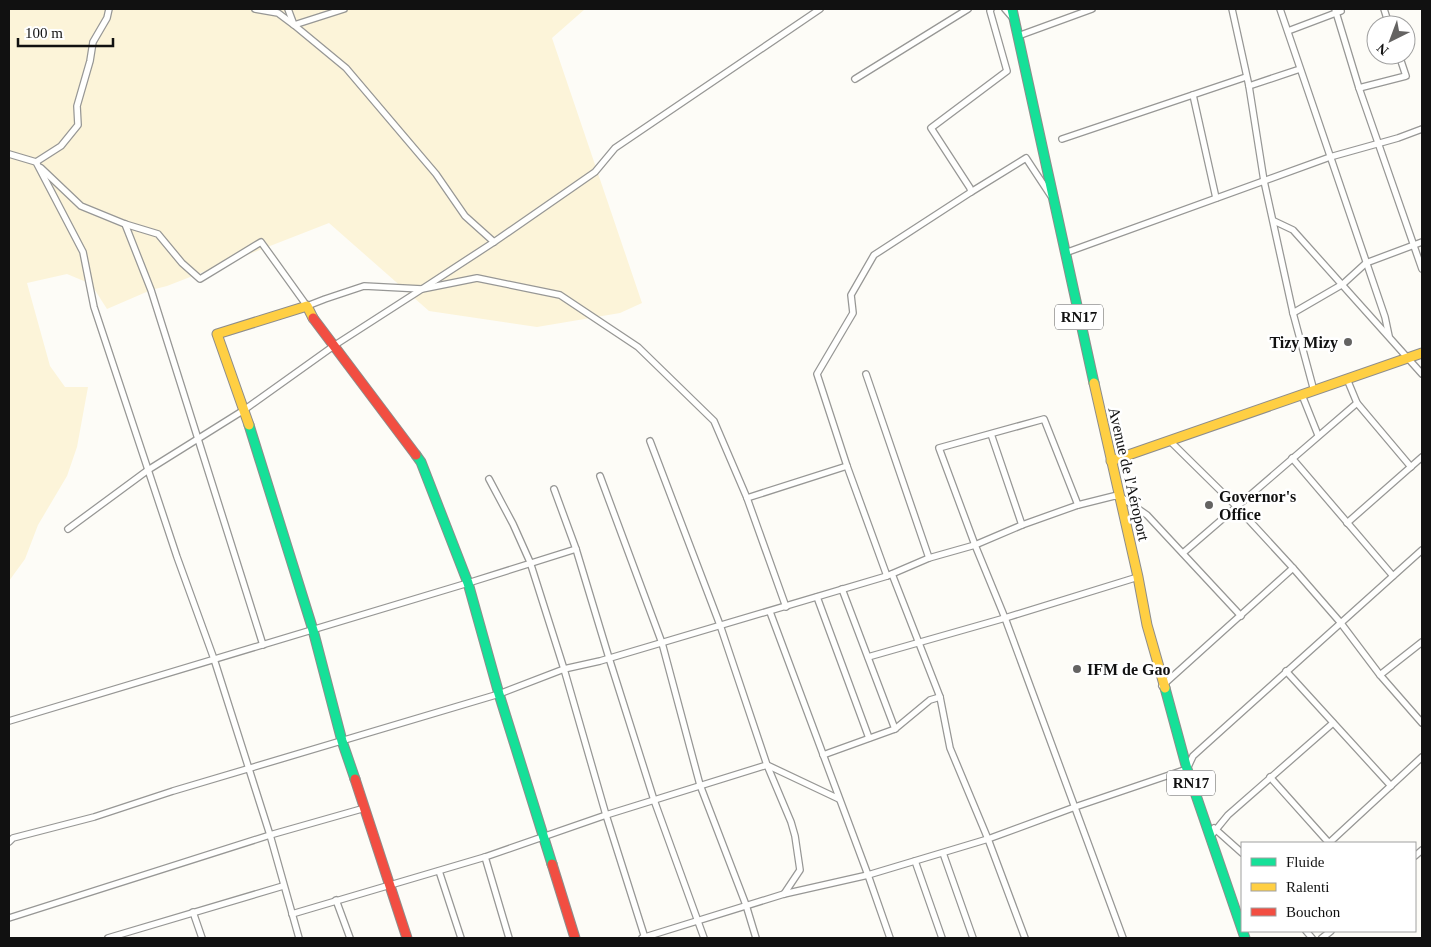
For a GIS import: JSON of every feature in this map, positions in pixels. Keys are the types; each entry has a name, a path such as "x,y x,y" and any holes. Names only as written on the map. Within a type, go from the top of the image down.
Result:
{"street":[{"path":"36,162 61,146 78,125 77,106 90,61 93,42 107,18 109,9"},
{"path":"255,9 278,13 346,68 436,174 465,216 494,242"},
{"path":"288,9 294,25"},
{"path":"294,25 344,9"},
{"path":"68,529 148,470 244,410 335,345 494,242 595,172 615,148 820,9"},
{"path":"855,79 968,9"},
{"path":"971,192 931,128 1007,71 991,9"},
{"path":"1004,9 1014,19"},
{"name":"Avenue de l'Aéroport","path":"1012,9 1110,462 1162,686 1209,838 1241,929"},
{"path":"1018,36 1092,9"},
{"path":"1232,9 1248,86 1264,181 1293,313 1314,390"},
{"path":"1280,9 1389,336"},
{"path":"1288,31 1337,11 1359,88 1422,269"},
{"path":"1359,88 1406,76 1402,65"},
{"path":"1248,86 1300,69"},
{"path":"1062,139 1246,77"},
{"path":"1193,95 1216,198"},
{"path":"1065,253 1330,157 1398,138 1422,129"},
{"path":"10,155 36,162 81,206 125,224 158,234 182,263 200,279 261,242 307,306 311,315 421,462 468,583 499,694 575,938"},
{"path":"1025,938 988,839 950,748 940,697 847,466 817,374 853,313 851,295 874,255 1026,158 1054,202"},
{"path":"41,168 83,252 94,306 177,558 214,659 270,835 299,938"},
{"path":"1274,221 1293,230 1422,374"},
{"path":"125,224 151,290 263,645"},
{"path":"1293,313 1343,284 1366,263 1422,242"},
{"path":"408,938 342,741 313,630 244,410 216,334 364,286 422,289 477,278 560,295 638,347 714,421 746,498 786,607"},
{"path":"1110,462 1422,353"},
{"path":"866,374 929,558"},
{"path":"1347,379 1356,403 1411,467"},
{"path":"1302,395 1318,435"},
{"path":"1183,553 1356,403"},
{"path":"1078,505 1044,420 939,448 1005,618 1123,938"},
{"path":"991,434 1022,525"},
{"path":"650,441 720,625 767,765 795,836 800,870 784,894"},
{"path":"1171,442 1236,506 1293,568 1340,622 1380,675 1422,723"},
{"path":"1347,523 1422,457"},
{"path":"1292,458 1393,576"},
{"path":"746,498 847,466"},
{"path":"600,476 662,642 700,785 746,905 756,938"},
{"path":"489,479 514,524 530,562 564,669 643,938 784,894 868,875 988,839 1075,806 1187,769 1193,756 1422,550"},
{"path":"554,489 576,549 608,658 654,800 704,938"},
{"path":"9,842 13,838 94,817 499,694 564,669 770,612 890,575 929,558 976,545 1022,525 1078,505 1118,495 1147,515 1242,616"},
{"path":"9,721 576,549"},
{"path":"1162,686 1242,616 1293,568"},
{"path":"868,657 1005,618 1138,577"},
{"path":"842,589 895,728"},
{"path":"817,596 869,738"},
{"path":"770,612 890,938"},
{"path":"1380,675 1422,642"},
{"path":"1286,671 1391,786"},
{"path":"823,755 895,728 930,700 940,697"},
{"path":"1209,838 1228,815 1333,723"},
{"path":"1330,842 1422,757"},
{"path":"292,914 485,857 606,815 767,765 839,799"},
{"path":"1270,777 1328,842"},
{"path":"9,918 270,835 365,808"},
{"path":"1205,824 1216,829 1241,852"},
{"path":"942,853 973,938"},
{"path":"485,857 510,938"},
{"path":"915,861 942,938"},
{"path":"439,871 460,938"},
{"path":"108,938 283,886"},
{"path":"336,900 350,938"},
{"path":"193,912 202,938"}],"sand":[{"path":"9,9 585,9 552,38 642,303 620,313 537,327 429,311 329,223 167,286 151,290 107,309 91,284 67,274 27,283 50,366 65,387 88,387 77,447 67,476 38,525 25,559 9,581"}],"traffic: fast":[{"path":"1012,9 1094,383"},
{"path":"249,425 313,630 342,741 355,779"},
{"path":"416,455 421,462 468,583 499,694 552,864"},
{"path":"1165,688 1187,769 1241,926"},
{"path":"1243,932 1245,938"}],"traffic: slow":[{"path":"249,425 217,334 307,306 313,318"},
{"path":"1111,461 1422,353"},
{"path":"1094,383 1147,625 1165,688"}],"traffic: jam":[{"path":"313,318 416,455"},
{"path":"355,779 407,938"},
{"path":"552,864 575,938"}],"place":[{"name":"Tizy Mizy","path":"1348,342"},
{"name":"Governor's Office","path":"1209,505"},
{"name":"IFM de Gao","path":"1077,669"}]}
